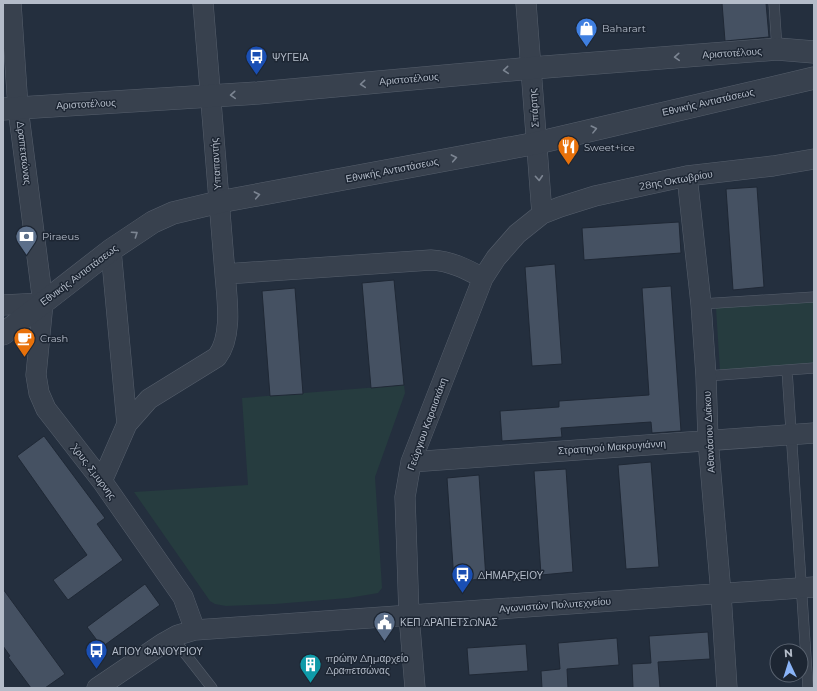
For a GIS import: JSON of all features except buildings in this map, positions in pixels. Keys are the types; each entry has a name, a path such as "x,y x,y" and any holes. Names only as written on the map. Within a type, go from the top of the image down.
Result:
{"street":[{"name":"Δραπετσώνας","path":"11,3 11,109 43,302"},
{"name":"Υπαπαντής","path":"127,424 149,398 217,357 220,353 228,325 203,3"},
{"name":"Σπάρτης","path":"526,3 542,214"},
{"name":"Αριστοτέλους","path":"11,109 211,97 532,68 777,50 814,52"},
{"name":"Εθνικής Αντιστάσεως","path":"3,334 112,250 162,216 219,202 537,143 814,78"},
{"name":"28ης Οκτωβρίου","path":"542,214 595,196 687,176 773,166 814,159"},
{"name":"Αθανάσιου Διάκου","path":"687,176 701,304 706,376 708,440 727,688"},
{"name":"Γεώργιου Καραισκάκη","path":"415,688 409,615 405,497 411,462 483,278 507,244 542,214"},
{"path":"102,481 127,424 112,250"},
{"path":"225,274 336,265 431,260 444,261 483,278"},
{"path":"3,305 43,302"},
{"name":"Χρυς. Σμυρνης","path":"43,302 36,375 39,393 46,409 102,481 183,597 195,630"},
{"name":"Στρατηγού Μακρυγιάννη","path":"411,462 814,432"},
{"name":"Αγωνιστών Πολυτεχνείου","path":"97,688 162,644 178,635 195,630 808,588"}],"lane":[{"path":"774,3 777,50"},
{"path":"701,304 814,297"},
{"path":"706,376 814,368"},
{"path":"787,370 808,588 808,688"},
{"path":"173,638 212,688"}],"green space":[{"path":"814,301 814,365 720,371 716,308"},
{"path":"404,385 405,393 375,477 382,588 378,593 348,598 275,604 226,606 215,604 210,601 134,492 248,485 242,398"}],"place":[{"name":"Baharart","path":"586,48"},
{"name":"ΨΥΓΕΙΑ","path":"256,76"},
{"name":"Sweet+ice","path":"568,166"},
{"name":"Piraeus","path":"27,256"},
{"name":"Crash","path":"25,358"},
{"name":"ΔΗΜΑΡΧΕΙΟΥ","path":"462,594"},
{"name":"ΚΕΠ ΔΡΑΠΕΤΣΩΝΑΣ","path":"385,642"},
{"name":"ΑΓΙΟΥ ΦΑΝΟΥΡΙΟΥ","path":"96,670"},
{"name":"πρώην Δημαρχείο Δραπετσώνας","path":"311,684"}]}
